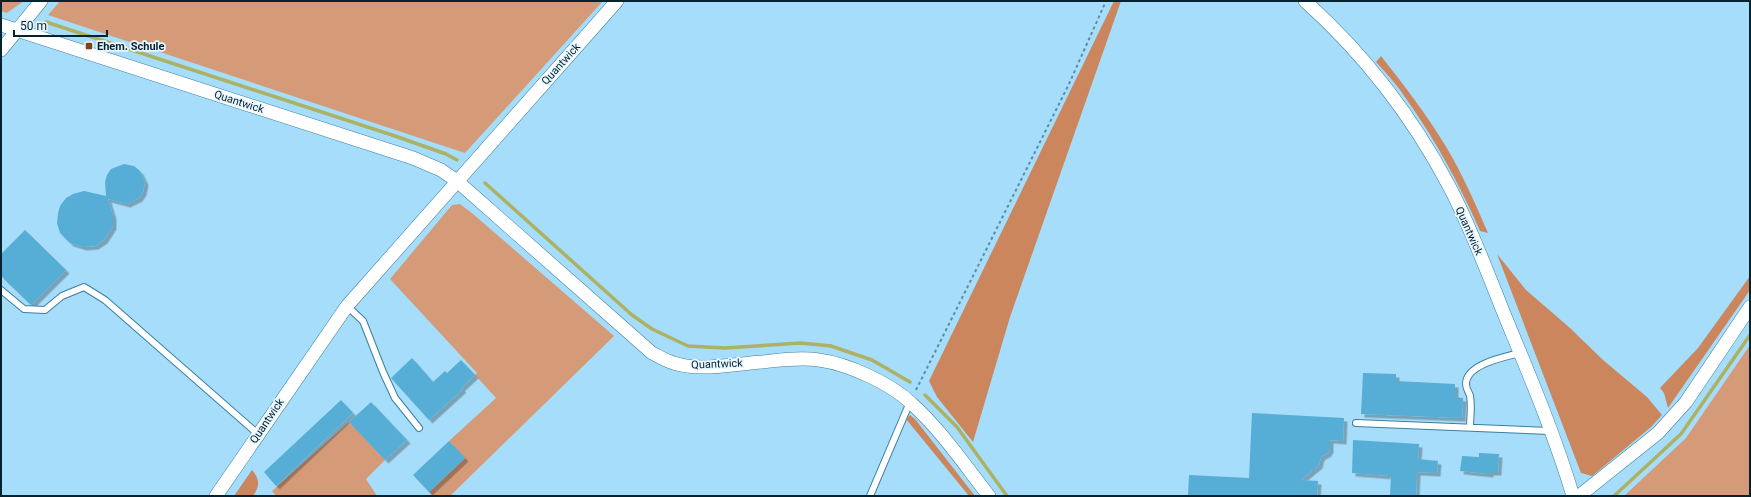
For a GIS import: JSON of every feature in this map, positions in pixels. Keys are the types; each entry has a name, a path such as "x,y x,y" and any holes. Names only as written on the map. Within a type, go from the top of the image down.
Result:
{"street":[{"path":"1,50 41,1"},
{"name":"Quantwick","path":"216,496 347,306 617,1"},
{"name":"Quantwick","path":"1305,1 1375,73 1412,123 1449,186 1520,353 1561,455 1573,496"},
{"name":"Quantwick","path":"1,25 413,158 441,170 457,181 652,353 669,362 687,366 709,366 768,361 818,360 859,371 883,384 910,402 943,437 989,496"},
{"path":"1579,496 1658,432 1686,402 1750,307"}],"lane":[{"path":"1,290 24,309 45,310 62,296 84,287 105,300 258,434"},
{"path":"347,306 363,321 395,398 418,428"},
{"path":"1470,427 1471,404 1466,382 1469,376 1475,368 1486,363 1520,353"},
{"path":"870,496 910,402"},
{"path":"1356,422 1551,431"}],"path":[{"path":"910,402 1069,84 1106,1"}],"shaded area":[{"path":"1,1 24,1 7,13 1,11"},
{"path":"60,1 603,1 465,153 48,15"},
{"path":"1114,1 1121,1 1010,317 973,442 937,397 929,381"},
{"path":"1381,56 1430,122 1445,145 1463,177 1488,233 1480,231 1456,180 1428,131 1400,90 1376,62"},
{"path":"460,204 614,336 450,496 433,496 429,492 465,458 449,441 496,398 475,375 477,373 390,279 452,205"},
{"path":"1497,254 1526,290 1570,328 1603,360 1647,397 1662,415 1651,427 1592,476 1581,473"},
{"path":"1750,276 1750,290 1668,408 1664,393 1660,388 1698,348"},
{"path":"1750,345 1750,496 1624,496 1686,438"},
{"path":"910,415 915,419 975,496 969,496 906,419"},
{"path":"349,422 385,460 366,479 377,496 276,496 272,491"},
{"path":"252,470 257,476 258,480 258,486 253,496 234,496"}],"building":[{"path":"124,164 134,166 140,171 145,182 143,192 139,198 127,204 108,199 113,216 113,226 104,240 95,246 83,247 70,243 60,233 57,223 60,206 66,198 84,191 106,196 105,182 107,175 111,169"},
{"path":"25,230 66,270 31,305 1,276 1,254"},
{"path":"412,358 433,382 445,371 447,373 461,360 475,375 461,388 463,389 429,420 391,378"},
{"path":"1363,373 1396,374 1396,381 1455,384 1455,397 1463,398 1462,418 1361,414"},
{"path":"341,400 353,413 276,486 264,472"},
{"path":"371,402 407,440 385,460 349,422"},
{"path":"1252,413 1344,418 1343,441 1330,440 1330,449 1328,453 1321,457 1319,465 1301,480 1318,481 1317,496 1188,496 1189,475 1249,478"},
{"path":"1353,440 1419,444 1418,459 1438,461 1437,473 1417,472 1416,496 1390,496 1391,476 1352,473"},
{"path":"449,441 465,458 429,492 413,475"},
{"path":"1479,453 1499,454 1498,472 1490,472 1490,474 1460,471 1462,456 1479,457"}],"waterway":[{"path":"46,22 395,136 446,154 457,160"},
{"path":"485,183 632,315 652,329 688,346 725,348 801,343 831,346 872,360 910,382"},
{"path":"1614,496 1681,434 1750,335"},
{"path":"925,395 957,427 1007,496"}],"place":[{"name":"Ehem. Schule","path":"89,46"}]}
